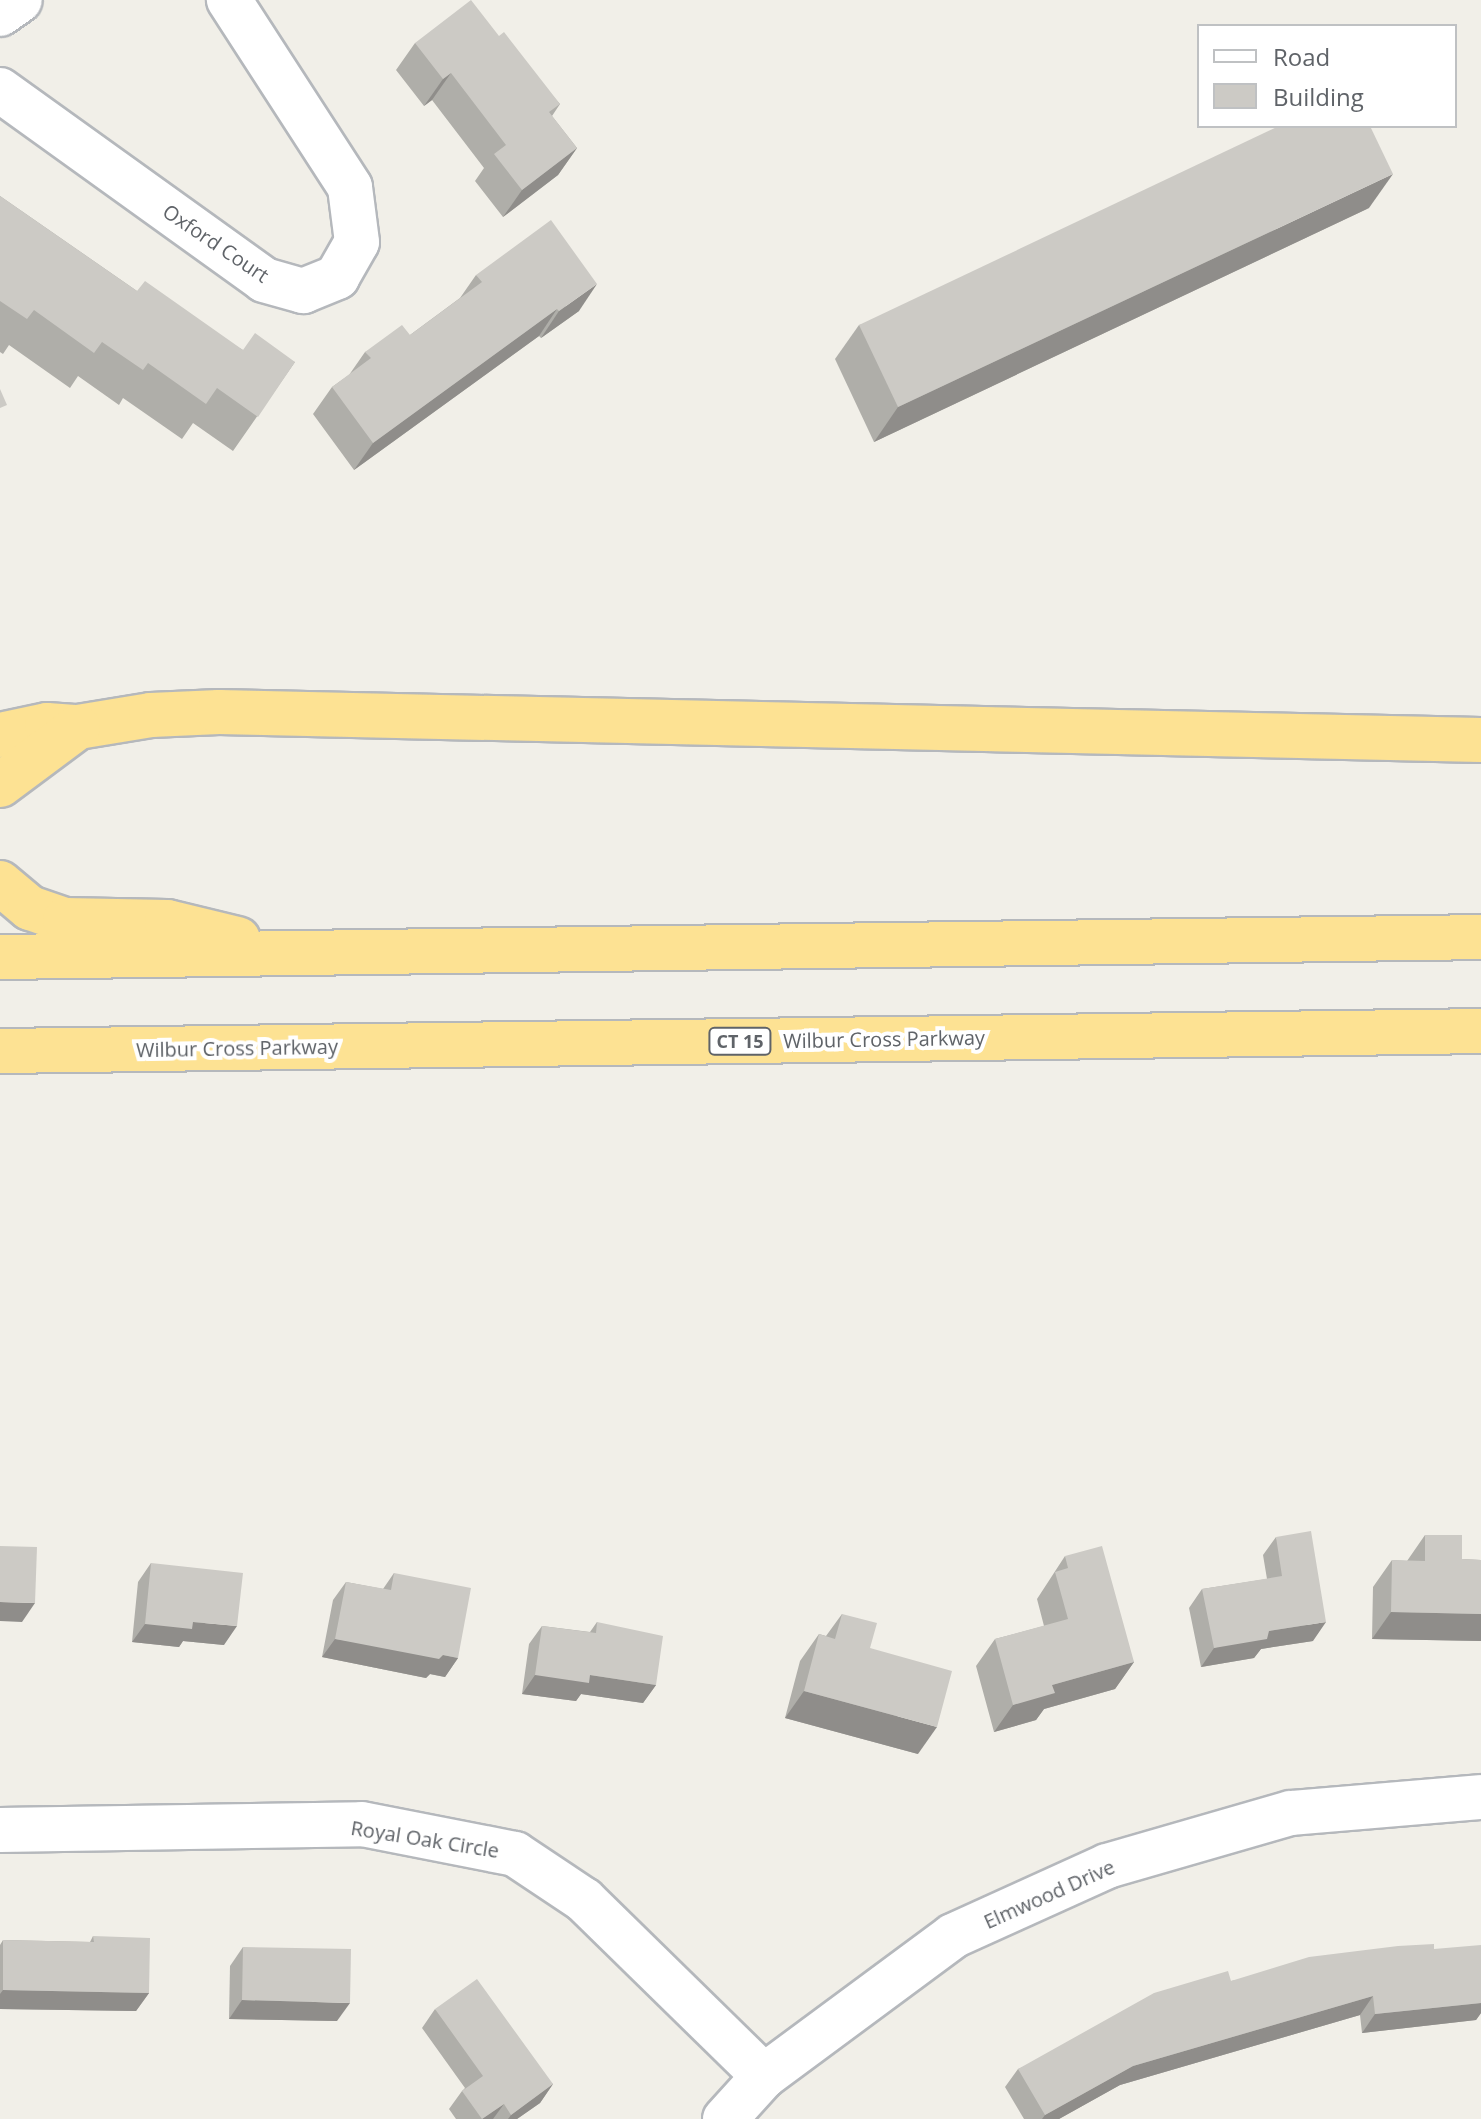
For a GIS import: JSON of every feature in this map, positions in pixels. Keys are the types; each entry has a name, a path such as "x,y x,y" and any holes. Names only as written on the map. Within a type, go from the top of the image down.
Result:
{"highway":[{"path":"0,735 47,725 78,727 151,715 219,712 1481,740"},
{"path":"0,785 78,727"},
{"path":"0,883 13,896 48,916 93,923 184,924 277,953"},
{"path":"0,957 1481,937"},
{"name":"Wilbur Cross Parkway","path":"0,1051 1481,1031"}],"street":[{"path":"0,14 20,0"},
{"name":"Oxford Court","path":"0,90 264,280 303,291 337,277 357,242 350,187 229,0"},
{"name":"Elmwood Drive","path":"725,2119 764,2076 953,1936 1107,1866 1291,1813 1481,1797"},
{"name":"Royal Oak Circle","path":"0,1830 362,1824 515,1854 584,1900 764,2076"}],"building":[{"path":"471,0 499,36 504,32 560,104 549,112 577,148 522,190 494,154 506,145 451,73 443,79 415,43"},
{"path":"1275,128 1371,128 1393,174 898,407 859,325"},
{"path":"0,196 137,291 145,281 243,350 255,333 295,362 258,417 217,388 206,404 148,363 143,370 102,342 94,353 34,310 27,319 0,301"},
{"path":"551,220 597,284 559,311 557,309 373,443 332,387 371,358 365,352 402,325 410,335 482,282 476,275"},
{"path":"0,389 7,405 0,408"},
{"path":"1311,1531 1326,1622 1269,1631 1267,1639 1214,1648 1202,1589 1282,1576 1276,1537"},
{"path":"1425,1535 1462,1535 1462,1559 1481,1560 1481,1614 1391,1612 1392,1560 1425,1561"},
{"path":"0,1546 37,1547 35,1603 0,1602"},
{"path":"1102,1546 1134,1662 1052,1685 1055,1693 1013,1705 995,1639 1068,1619 1055,1572 1068,1568 1065,1556"},
{"path":"151,1563 243,1573 237,1626 193,1622 192,1629 145,1624"},
{"path":"394,1573 471,1588 458,1658 443,1655 439,1659 335,1639 346,1582 391,1590"},
{"path":"842,1614 877,1623 870,1648 952,1671 937,1727 804,1691 819,1634 835,1639"},
{"path":"597,1622 663,1636 656,1685 590,1675 589,1683 535,1675 542,1626 596,1633"},
{"path":"93,1936 150,1938 149,1993 3,1990 3,1940 94,1942"},
{"path":"1434,1944 1434,1949 1481,1945 1481,2003 1375,2014 1373,1996 1133,2066 1045,2115 1018,2069 1154,1993 1228,1971 1231,1981 1309,1957"},
{"path":"243,1947 351,1949 350,2003 242,2000"},
{"path":"477,1979 553,2084 511,2115 504,2104 482,2119 462,2091 483,2076 435,2009"}]}
